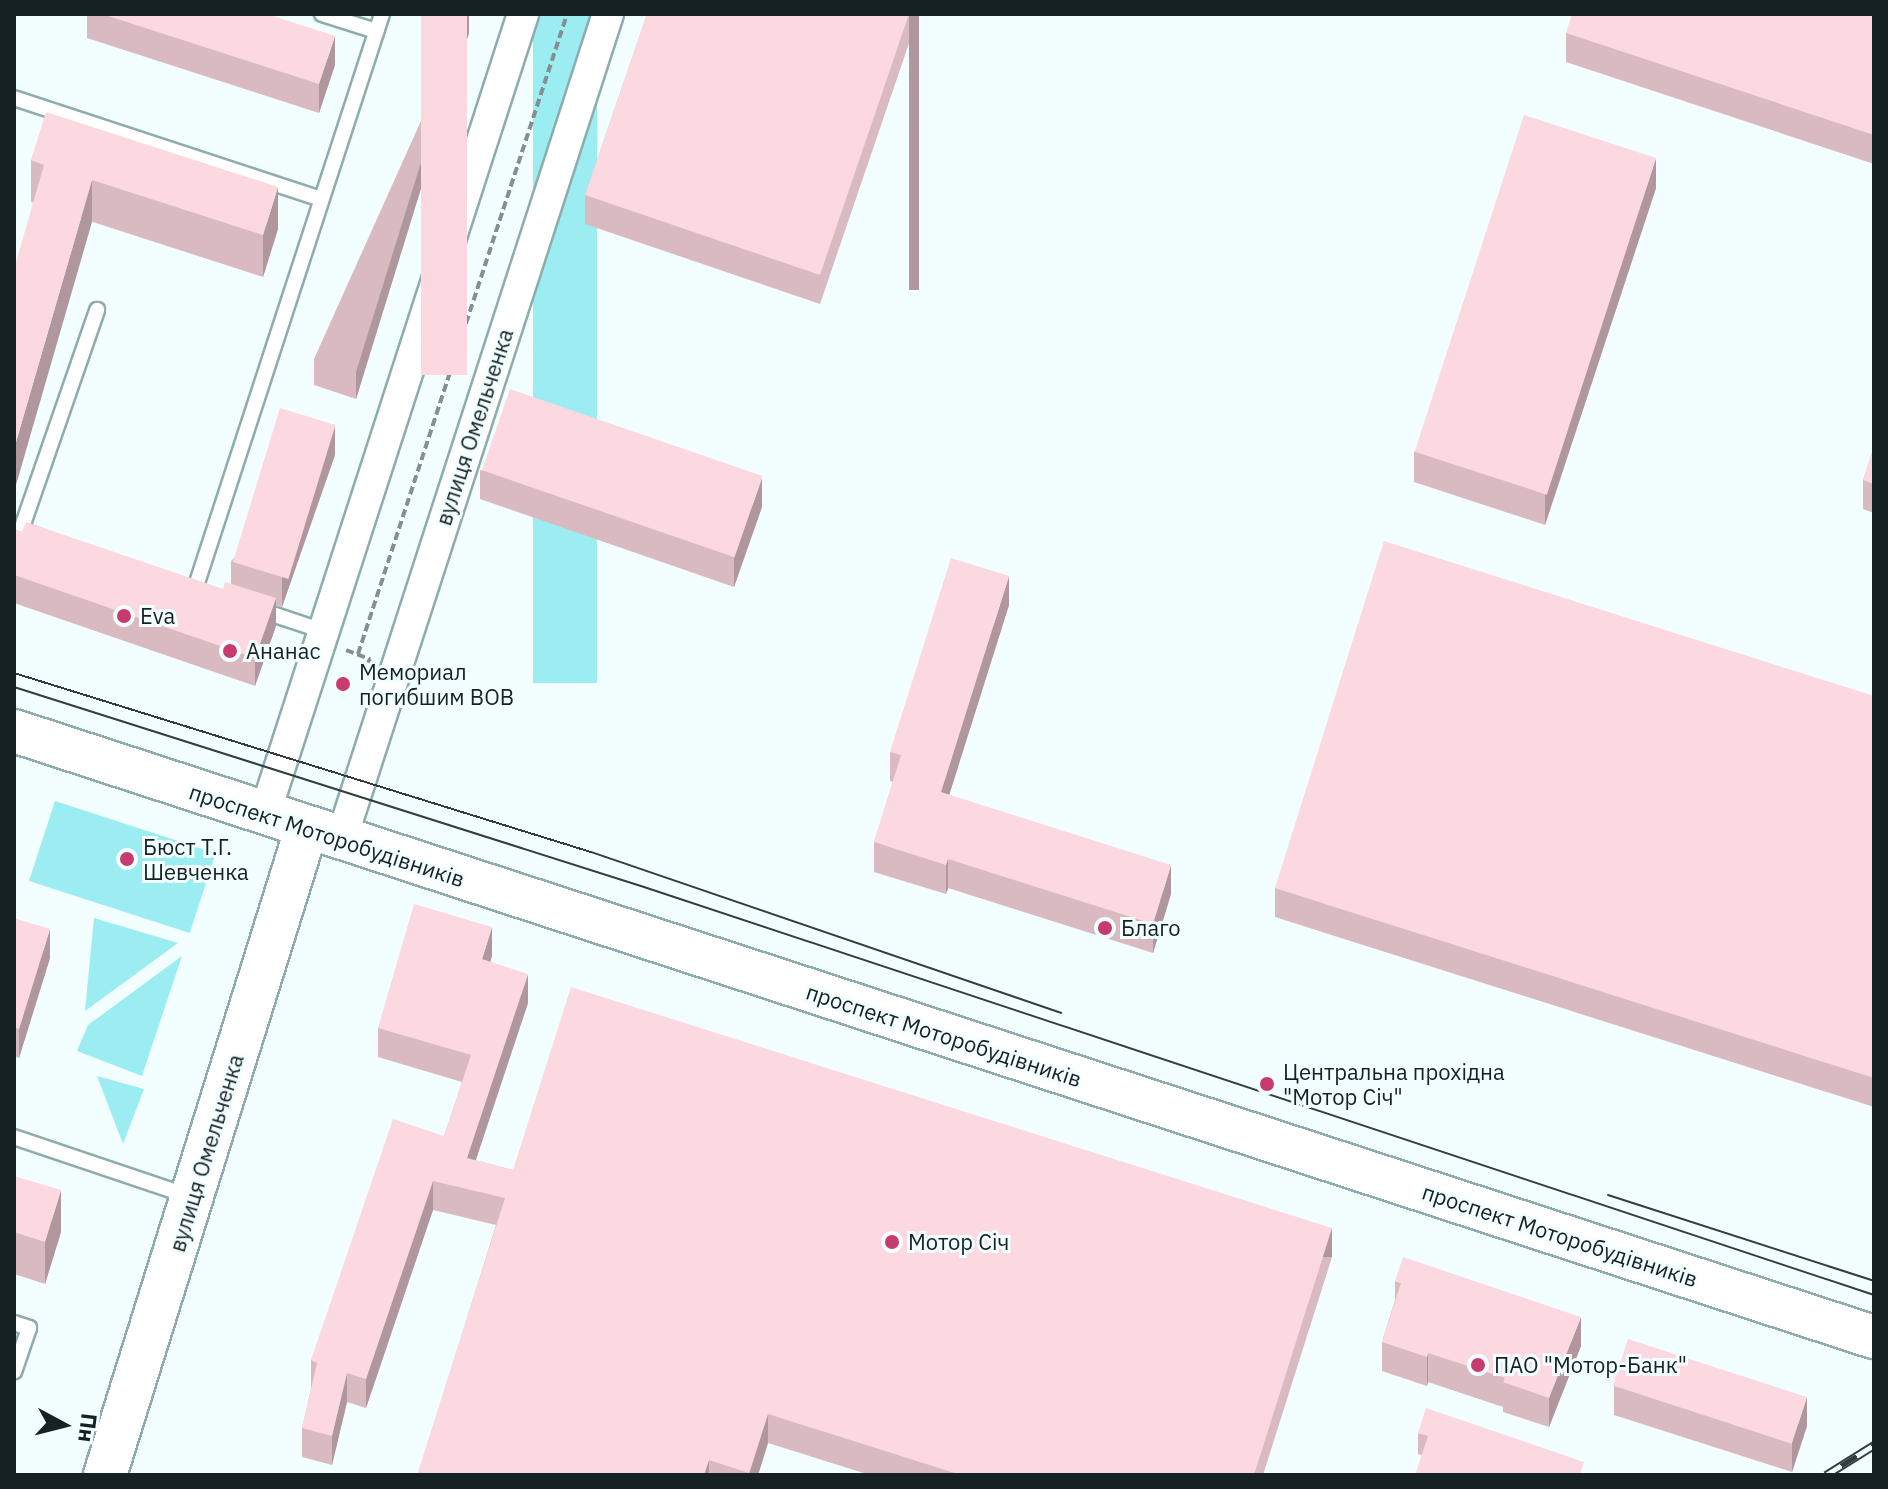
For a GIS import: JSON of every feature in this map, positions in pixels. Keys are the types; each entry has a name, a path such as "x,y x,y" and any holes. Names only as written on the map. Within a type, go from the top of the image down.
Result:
{"main road":[{"name":"проспект Моторобудівників","path":"14,731 264,816 1874,1337"},
{"name":"вулиця Омельченка","path":"105,1475 192,1198 323,835"}],"street":[{"path":"264,816 320,630 523,14"},
{"name":"вулиця Омельченка","path":"323,835 608,14"}],"lane":[{"path":"322,14 376,31"},
{"path":"166,579 202,591 321,199 382,14"},
{"path":"14,98 321,199"},
{"path":"50,540 18,529 97,310"},
{"path":"249,607 320,630"},
{"path":"14,1137 192,1198"},
{"path":"14,1323 29,1328 14,1372"}],"path":[{"path":"365,672 370,659 358,654 567,14"}],"shaded area":[{"path":"533,14 597,14 597,683 533,683"},
{"path":"55,801 216,853 190,933 29,881"},
{"path":"94,918 178,943 85,1011"},
{"path":"182,956 142,1076 77,1051 88,1025"},
{"path":"97,1076 144,1089 123,1144"}],"building":[{"path":"102,14 267,14 335,36 319,84"},
{"path":"421,14 467,14 467,375 421,375"},
{"path":"647,14 909,14 820,275 585,195"},
{"path":"1572,14 1874,14 1874,135 1566,33"},
{"path":"46,112 278,187 263,235 92,180 14,449 14,269 44,165 31,160"},
{"path":"1524,115 1656,158 1547,495 1415,452"},
{"path":"510,389 762,476 734,557 482,470"},
{"path":"280,408 335,425 288,579 233,562"},
{"path":"1874,447 1874,484 1863,480"},
{"path":"26,522 223,589 225,582 276,598 255,658 14,575 14,529 22,532"},
{"path":"1384,541 1874,696 1874,1078 1275,888"},
{"path":"951,558 1009,576 941,792 1171,865 1153,924 948,859 946,865 874,842 901,755 890,752"},
{"name":"Мотор Січ","path":"414,904 492,927 482,959 528,974 467,1158 513,1170 571,987 1332,1228 1254,1475 961,1475 768,1414 749,1473 709,1460 704,1475 429,1475 418,1472 505,1198 433,1181 366,1379 347,1373 332,1436 302,1428 317,1363 311,1360 393,1119 444,1136 471,1055 378,1028"},
{"path":"14,918 50,929 19,1029 14,1027"},
{"path":"14,1176 61,1190 45,1242 14,1232"},
{"path":"1403,1257 1581,1317 1549,1398 1503,1382 1505,1378 1382,1342 1401,1283 1395,1281"},
{"path":"1628,1339 1807,1397 1792,1444 1613,1386"},
{"path":"1426,1408 1584,1462 1580,1475 1415,1475 1428,1436 1418,1433"}],"tram line":[{"path":"14,673 591,852 1061,1013"},
{"path":"14,687 644,887 1874,1295"},
{"path":"1608,1195 1874,1281"}],"railway":[{"path":"1826,1475 1874,1445"}],"place":[{"name":"Eva","path":"124,616"},
{"name":"Ананас","path":"230,651"},
{"name":"Мемориал погибшим ВОВ","path":"343,684"},
{"name":"Бюст Т.Г. Шевченка","path":"127,859"},
{"name":"Благо","path":"1105,928"},
{"name":"Центральна прохідна \"Мотор Січ\"","path":"1267,1084"},
{"name":"Мотор Січ","path":"892,1242"},
{"name":"ПАО \"Мотор-Банк\"","path":"1478,1365"}]}
